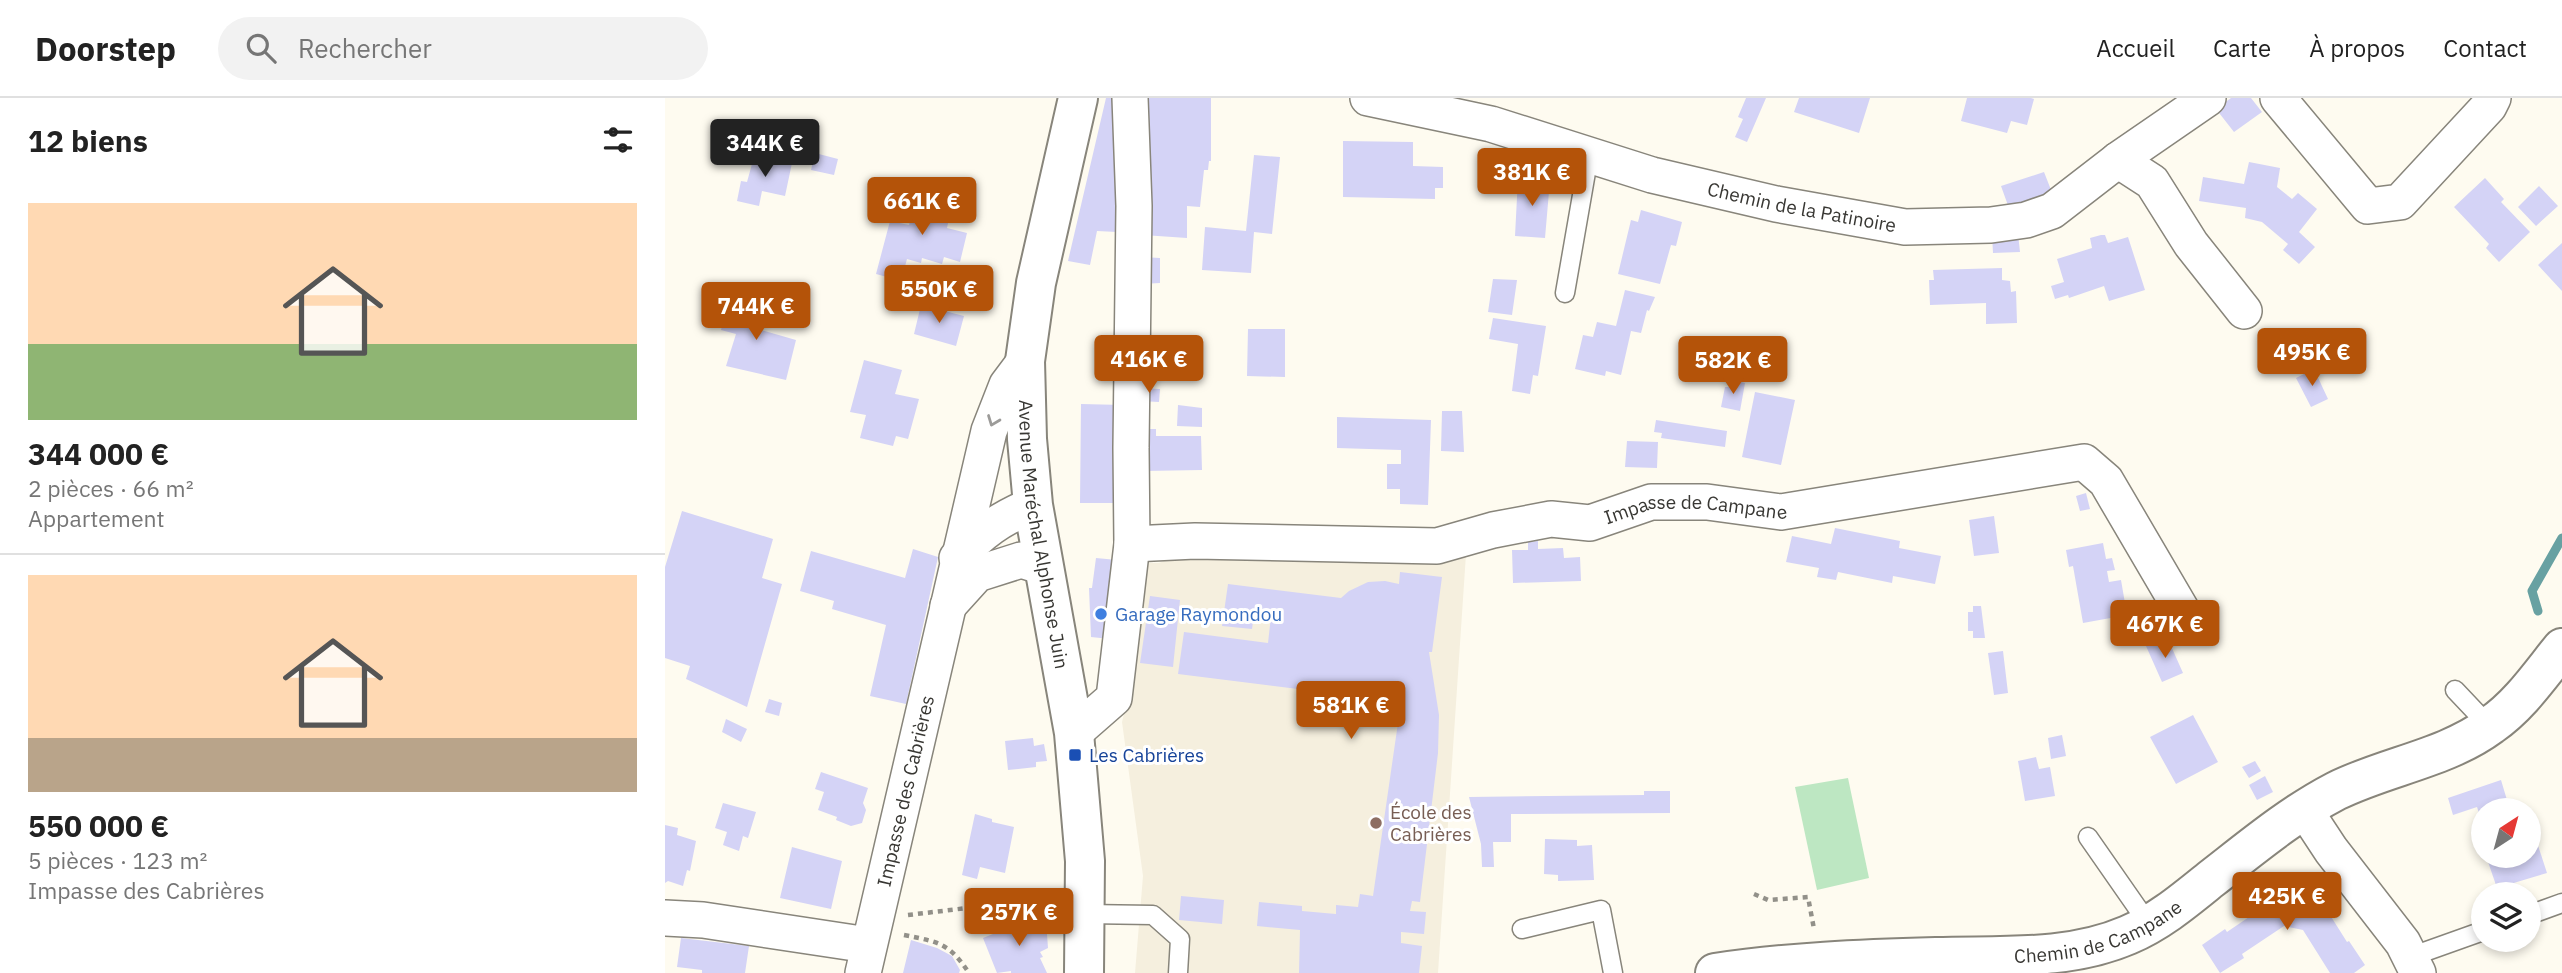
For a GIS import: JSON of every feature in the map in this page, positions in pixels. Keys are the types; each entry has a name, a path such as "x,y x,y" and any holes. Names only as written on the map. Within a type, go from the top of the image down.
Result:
{"main road":[{"name":"Avenue Maréchal Alphonse Juin","path":"1078,98 1036,283 1025,361 1027,439 1033,505 1074,733 1085,861 1084,973"},
{"name":"Chemin de Campane","path":"1714,973 1891,958 2028,955 2073,951 2126,937 2150,926 2279,825 2304,809 2337,791 2421,760 2490,727 2526,693 2562,648"}],"street":[{"path":"1074,733 1114,698 1132,544 1134,206 1130,98"},
{"name":"Chemin de la Patinoire","path":"1368,98 1491,111 1589,155 1652,175 1776,204 1905,227 1991,225 2026,220 2052,211 2118,160 2208,98"},
{"path":"2278,98 2368,206 2400,202 2489,106 2493,98"},
{"path":"2118,160 2152,183 2191,244 2244,311"},
{"name":"Impasse des Cabrières","path":"870,941 957,558 989,431 1007,384 1025,361"},
{"name":"Impasse de Campane","path":"1132,544 1195,541 1437,546 1493,530 1551,519 1593,523 1651,502 1707,502 1781,512 2084,462 2106,481 2182,609"},
{"path":"957,558 982,532 1005,516 1033,505"},
{"name":"Impasse des Cabrières","path":"946,609 977,574 1021,560 1044,567"},
{"path":"2304,809 2331,850 2403,943 2414,965"},
{"path":"665,918 703,920 870,941"}],"lane":[{"path":"1565,293 1589,155"},
{"path":"2455,690 2490,727"},
{"path":"2088,837 2150,926"},
{"path":"2541,911 2562,903"},
{"path":"1085,904 1153,915 1180,939 1178,973"},
{"path":"1522,929 1601,910 1613,973"},
{"path":"2414,965 2471,937"}],"path":[{"path":"1754,894 1768,900 1808,897 1816,937"},
{"path":"870,941 1085,904"},
{"path":"870,941 931,940 955,952 969,973"}],"shaded area":[{"path":"1195,548 1466,554 1438,973 1135,973 1143,876 1122,722 1132,681 1142,563 1159,563"}],"green space":[{"path":"1848,778 1869,878 1817,890 1795,787"}],"building":[{"path":"1106,98 1114,98 1117,232 1097,231 1090,265 1068,261"},
{"path":"1144,98 1211,98 1211,161 1208,170 1204,170 1200,207 1187,206 1187,238 1143,235"},
{"path":"1746,98 1766,98 1747,142 1735,137 1743,119 1738,117"},
{"path":"1799,98 1870,98 1859,133 1794,112"},
{"path":"1967,98 2034,99 2027,125 2011,121 2007,133 1961,121"},
{"path":"2231,98 2251,98 2262,112 2234,132 2216,109"},
{"path":"1343,141 1413,142 1413,166 1443,167 1443,188 1435,188 1435,199 1343,197"},
{"path":"733,142 746,144 744,158 730,156"},
{"path":"755,153 792,163 785,196 762,191 759,206 737,201 741,181 747,182"},
{"path":"815,153 838,159 834,175 811,170"},
{"path":"1254,155 1280,157 1272,234 1254,232 1251,273 1202,270 1205,227 1246,231"},
{"path":"2249,162 2280,168 2277,187 2292,199 2298,193 2317,209 2299,232 2315,247 2299,264 2283,250 2288,244 2262,222 2245,218 2246,208 2199,201 2203,177 2244,184"},
{"path":"2044,172 2053,195 2010,211 2001,186"},
{"path":"1518,178 1550,180 1545,238 1515,236"},
{"path":"2485,178 2504,199 2501,202 2530,232 2499,262 2486,248 2489,244 2454,207"},
{"path":"2539,186 2558,206 2536,226 2518,207"},
{"path":"917,190 953,199 947,228 967,233 960,262 944,257 942,264 922,258 921,263 907,259 901,281 876,274 890,221 909,225"},
{"path":"1641,210 1682,222 1676,246 1671,245 1660,284 1618,274 1631,220 1638,222"},
{"path":"2018,234 2020,252 1993,253 1992,235"},
{"path":"2105,235 2108,243 2128,237 2145,290 2109,301 2104,286 2069,298 2068,295 2055,299 2051,286 2064,282 2057,259 2092,248 2090,238"},
{"path":"2562,243 2562,291 2538,265"},
{"path":"1142,257 1160,258 1160,283 1142,284"},
{"path":"2002,268 2002,280 2010,281 2011,292 2016,291 2017,323 1986,324 1986,303 1930,305 1929,280 1934,280 1933,270"},
{"path":"1493,279 1517,280 1512,315 1488,312"},
{"path":"1625,290 1655,297 1649,311 1647,310 1641,333 1631,331 1621,375 1606,371 1605,376 1575,369 1583,335 1593,337 1597,322 1616,326"},
{"path":"729,299 766,309 761,330 796,340 786,380 726,366 736,334 721,330"},
{"path":"921,305 964,316 956,346 914,334"},
{"path":"1493,318 1546,326 1538,376 1533,375 1530,394 1512,391 1518,344 1489,339"},
{"path":"1248,329 1285,329 1285,377 1247,376"},
{"path":"864,360 902,370 895,394 919,399 908,439 896,436 893,446 860,438 866,415 850,412"},
{"path":"2314,369 2328,399 2311,407 2296,378"},
{"path":"1731,380 1745,383 1740,411 1721,407 1725,387 1729,387"},
{"path":"1140,388 1160,389 1159,402 1139,401"},
{"path":"1755,392 1795,400 1781,465 1742,457"},
{"path":"1081,404 1123,405 1121,503 1080,503"},
{"path":"1178,405 1202,408 1202,427 1177,426"},
{"path":"1442,411 1462,411 1464,452 1441,451"},
{"path":"1337,417 1431,420 1428,505 1400,504 1400,489 1387,489 1387,464 1401,464 1401,450 1337,448"},
{"path":"1656,420 1727,431 1725,447 1661,438 1662,433 1654,432"},
{"path":"1141,429 1156,429 1156,436 1201,436 1202,470 1144,471"},
{"path":"1627,441 1658,442 1657,468 1625,467"},
{"path":"2086,493 2090,509 2080,511 2076,496"},
{"path":"682,511 773,539 762,578 782,584 747,707 686,679 690,666 665,658 665,567"},
{"path":"1994,516 1999,553 1974,556 1969,520"},
{"path":"1835,528 1900,541 1899,548 1941,556 1935,584 1893,576 1892,583 1838,572 1836,580 1817,577 1819,568 1786,562 1792,536 1831,544"},
{"path":"1538,541 1538,549 1563,548 1564,558 1580,557 1581,581 1513,583 1512,550 1528,550 1528,542"},
{"path":"2103,543 2106,559 2112,558 2115,570 2107,571 2109,582 2121,580 2127,615 2083,623 2073,566 2069,567 2066,550"},
{"path":"913,549 938,557 906,704 870,696 886,625 832,609 834,601 800,591 811,551 905,578"},
{"path":"1096,558 1117,560 1110,639 1091,637 1089,588 1092,588"},
{"path":"1400,572 1442,577 1432,652 1429,652 1439,715 1438,753 1420,902 1412,901 1410,911 1426,912 1424,934 1401,932 1401,943 1422,946 1419,973 1299,973 1300,930 1257,926 1259,902 1302,906 1302,911 1336,914 1336,905 1358,907 1360,894 1373,896 1401,702 1178,674 1184,632 1268,643 1271,616 1254,614 1252,629 1222,626 1228,584 1341,598 1368,582 1399,584"},
{"path":"1150,596 1180,600 1173,667 1140,663"},
{"path":"1973,606 1981,606 1985,638 1973,638 1973,631 1968,631 1968,612 1973,612"},
{"path":"2167,637 2183,673 2162,682 2146,646"},
{"path":"2003,651 2008,693 1994,695 1988,653"},
{"path":"769,699 782,703 779,716 765,712"},
{"path":"2193,715 2218,762 2176,784 2150,737"},
{"path":"726,719 747,729 741,742 722,732"},
{"path":"2062,735 2066,756 2051,759 2048,738"},
{"path":"1033,738 1034,746 1044,744 1047,761 1036,762 1036,767 1008,770 1005,741"},
{"path":"2036,757 2039,769 2050,767 2055,796 2025,801 2018,761"},
{"path":"2255,761 2261,771 2249,778 2242,767"},
{"path":"821,772 868,788 863,803 866,810 862,823 851,826 818,810 824,792 815,789"},
{"path":"2265,776 2273,792 2257,800 2249,785"},
{"path":"2501,780 2506,798 2471,798 2471,809 2453,815 2448,798"},
{"path":"1644,791 1670,791 1670,813 1511,814 1511,842 1493,842 1494,867 1482,867 1481,844 1469,797 1644,795"},
{"path":"723,803 756,812 748,838 743,836 739,851 723,845 727,832 715,828"},
{"path":"975,814 992,819 992,822 1014,827 1005,873 980,867 977,879 962,875"},
{"path":"665,825 678,828 677,835 696,841 690,871 687,870 683,886 668,881 665,883"},
{"path":"1545,839 1577,840 1577,846 1592,845 1594,880 1558,881 1558,875 1544,874"},
{"path":"792,847 842,861 831,909 780,898"},
{"path":"2541,855 2547,873 2517,882 2495,882 2490,868 2541,868"},
{"path":"2290,886 2313,888 2365,965 2354,973 2330,973 2303,930 2284,926 2242,954 2244,958 2220,973 2202,945 2225,929 2227,932"},
{"path":"1181,896 1224,900 1222,924 1179,920"},
{"path":"1028,920 1046,920 1048,948 1040,952 1043,957 1040,958 1047,973 997,973 983,938"},
{"path":"681,938 749,946 745,973 702,973 702,970 677,967"},
{"path":"911,940 952,956 959,973 903,973"}],"waterway":[{"path":"2538,611 2532,591 2562,538"}],"place":[{"name":"Garage Raymondou","path":"1101,614"},
{"name":"Les Cabrières","path":"1075,755"},
{"name":"École des Cabrières","path":"1376,823"}]}
